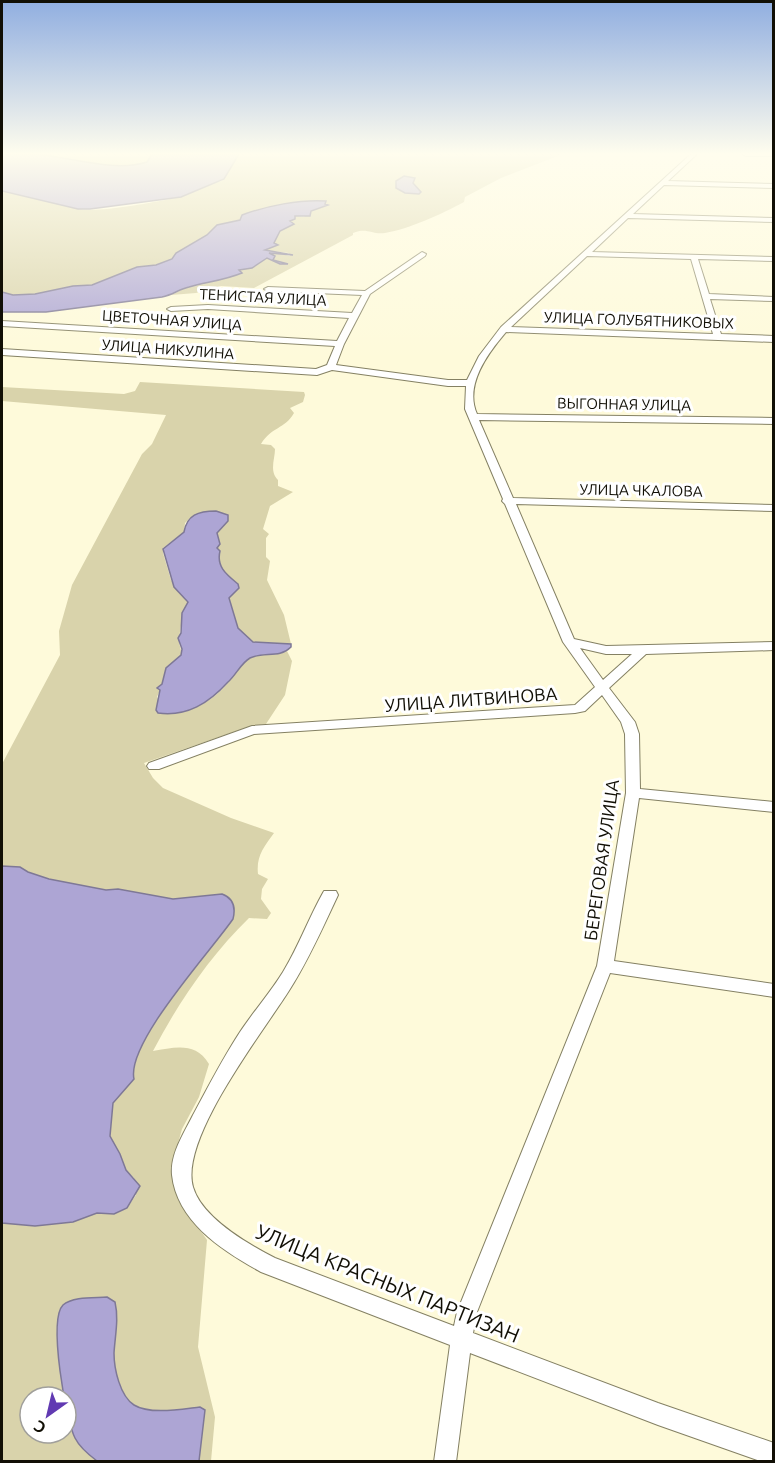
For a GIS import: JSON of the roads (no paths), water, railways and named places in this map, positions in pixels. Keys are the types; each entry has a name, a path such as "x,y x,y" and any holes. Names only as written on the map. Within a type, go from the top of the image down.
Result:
{"street":[{"name":"БЕРЕГОВАЯ УЛИЦА","path":"445,1461 461,1341 481,1272 605,966 633,793 632,734 619,708 601,688 569,642 507,501 469,405 471,383 480,359 504,329 621,222"},
{"path":"332,367 353,316 367,293 422,254"},
{"path":"587,254 774,259"},
{"path":"694,257 708,296 718,337"},
{"path":"268,289 367,293"},
{"path":"708,296 774,298"},
{"name":"ТЕНИСТАЯ УЛИЦА","path":"171,309 207,307 353,316"},
{"name":"ЦВЕТОЧНАЯ УЛИЦА","path":"2,322 340,344"},
{"name":"УЛИЦА ГОЛУБЯТНИКОВЫХ","path":"504,329 774,339"},
{"name":"УЛИЦА НИКУЛИНА","path":"2,352 317,372 332,367 448,383 471,383"},
{"name":"ВЫГОННАЯ УЛИЦА","path":"474,417 774,421"},
{"name":"УЛИЦА ЧКАЛОВА","path":"507,501 774,508"},
{"path":"569,642 606,650 774,646"},
{"name":"УЛИЦА ЛИТВИНОВА","path":"154,766 252,730 568,711 580,708 643,650"},
{"path":"633,793 774,807"},
{"name":"УЛИЦА КРАСНЫХ ПАРТИЗАН","path":"330,895 290,977 248,1034 221,1079 184,1156 181,1172 184,1184 207,1224 246,1254 268,1265 461,1341 774,1454"},
{"path":"605,966 774,991"}]}
